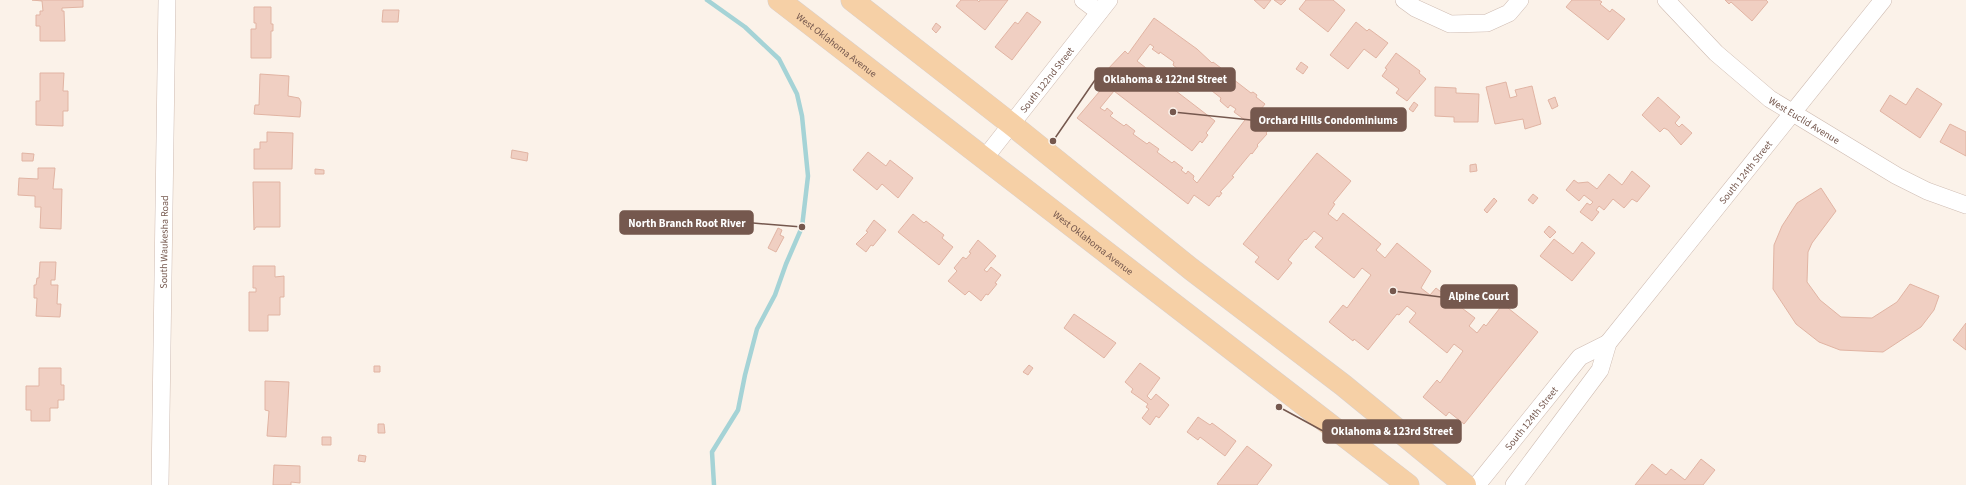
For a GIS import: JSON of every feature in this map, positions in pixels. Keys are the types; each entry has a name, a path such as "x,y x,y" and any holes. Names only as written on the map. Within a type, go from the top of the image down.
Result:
{"main road":[{"name":"West Oklahoma Avenue","path":"779,0 1408,485"},
{"path":"852,0 1011,124 1191,269 1343,385 1465,485"}],"street":[{"name":"South Waukesha Road","path":"160,485 166,0"},
{"path":"1083,0 1104,6"},
{"path":"1404,0 1415,8 1450,24 1487,23 1509,13 1520,0"},
{"name":"West Euclid Avenue","path":"1666,0 1716,53 1770,99 1910,183 1966,205"},
{"name":"South 124th Street","path":"1514,485 1600,370 1608,343 1883,0"},
{"name":"South 122nd Street","path":"984,159 1104,6"},
{"name":"South 124th Street","path":"1477,485 1580,357 1608,343"}],"building":[{"path":"32,0 83,0 83,7 62,8 62,11 64,11 65,41 40,41 40,26 36,26 36,15 40,15 40,11 43,11 42,1"},
{"path":"961,0 977,0 979,2 980,0 1008,0 985,30 956,6"},
{"path":"1254,0 1271,0 1264,9"},
{"path":"1274,0 1286,0 1281,5"},
{"path":"1306,0 1333,0 1345,10 1328,32 1299,9"},
{"path":"1572,0 1599,0 1602,2 1600,4 1610,12 1612,9 1625,19 1608,40 1566,7"},
{"path":"1725,0 1766,0 1768,2 1752,21 1731,2 1729,4"},
{"path":"254,7 271,7 271,24 273,24 273,31 271,31 271,58 251,58 251,29 256,29 256,23 254,23"},
{"path":"383,10 399,10 398,22 382,22"},
{"path":"1027,12 1041,22 1012,60 995,47 1015,22 1018,24"},
{"path":"1154,18 1197,49 1212,63 1213,62 1221,68 1220,69 1251,93 1253,92 1257,95 1256,97 1265,104 1258,113 1273,124 1252,154 1251,153 1232,176 1234,177 1220,192 1222,193 1219,197 1217,196 1209,206 1194,195 1188,204 1077,118 1105,85 1101,82 1108,73 1106,71 1125,51 1128,54","holes":["1150,44 1154,47 1152,49 1159,54 1160,52 1174,62 1173,65 1182,72 1184,69 1197,80 1196,82 1205,90 1207,87 1221,98 1220,101 1228,108 1230,105 1236,109 1234,112 1245,120 1197,183 1193,179 1194,176 1188,171 1186,174 1181,170 1183,168 1174,161 1172,163 1157,152 1159,149 1149,142 1147,144 1133,134 1135,131 1126,124 1124,126 1110,116 1113,113 1107,108 1105,111 1100,108 1114,91 1192,151 1200,141 1202,143 1208,135 1206,133 1215,121 1137,61"]},
{"path":"1356,22 1367,31 1369,29 1388,43 1376,58 1364,49 1348,69 1330,55"},
{"path":"936,23 941,27 936,33 932,29"},
{"path":"1396,53 1420,71 1419,73 1426,79 1407,101 1396,93 1399,89 1382,76 1387,69 1385,68"},
{"path":"1301,62 1308,67 1303,74 1296,69"},
{"path":"40,73 64,73 63,91 68,91 68,111 63,111 63,126 36,125 36,101 40,101"},
{"path":"260,74 289,76 288,96 299,98 301,102 300,117 254,114 255,105 259,105"},
{"path":"1506,82 1510,98 1517,96 1515,90 1532,86 1541,124 1525,129 1523,119 1495,124 1486,87"},
{"path":"1435,87 1456,88 1456,93 1479,94 1478,122 1454,122 1454,117 1435,116"},
{"path":"1917,88 1942,104 1920,138 1880,111 1890,95 1906,105"},
{"path":"1555,97 1558,106 1552,109 1548,100"},
{"path":"1658,97 1680,117 1675,123 1679,127 1682,124 1692,133 1681,145 1668,130 1664,128 1660,132 1642,115"},
{"path":"1414,102 1418,105 1413,112 1409,109"},
{"path":"1950,124 1966,132 1966,156 1940,142"},
{"path":"267,132 293,133 292,169 254,169 254,149 260,149 260,142 267,142"},
{"path":"512,150 528,153 527,161 511,158"},
{"path":"868,152 886,166 890,160 913,178 898,198 882,184 877,190 853,170"},
{"path":"22,153 34,154 33,161 22,161"},
{"path":"1317,153 1351,181 1333,203 1335,204 1328,214 1337,221 1343,213 1381,244 1376,250 1385,258 1397,243 1431,271 1421,288 1430,295 1436,288 1475,318 1469,326 1477,333 1484,324 1486,326 1503,304 1538,332 1464,424 1449,412 1446,416 1423,397 1437,380 1440,383 1463,351 1454,344 1447,353 1409,322 1416,313 1407,306 1399,315 1397,314 1368,350 1354,339 1353,341 1329,322 1343,305 1347,308 1371,275 1362,268 1354,278 1351,276 1315,247 1323,238 1314,231 1306,240 1305,239 1288,260 1292,263 1278,280 1255,262 1259,257 1243,244"},
{"path":"1476,164 1477,171 1470,172 1470,165"},
{"path":"38,168 55,168 53,189 62,189 61,229 40,228 41,207 35,207 35,196 18,195 19,178 38,179"},
{"path":"315,169 324,170 324,174 315,174"},
{"path":"1632,171 1650,186 1637,202 1632,199 1624,208 1613,199 1604,210 1599,206 1596,210 1599,212 1592,221 1580,212 1587,203 1590,205 1593,202 1584,195 1579,201 1566,190 1574,180 1578,183 1588,182 1597,189 1609,174 1622,185"},
{"path":"253,182 280,182 280,227 256,227 254,230"},
{"path":"1821,188 1836,211 1812,243 1808,252 1807,282 1820,300 1841,317 1872,318 1897,302 1910,284 1939,296 1934,310 1921,327 1883,352 1840,350 1819,342 1796,324 1773,289 1774,245 1782,226 1797,203"},
{"path":"1533,194 1538,198 1533,204 1528,200"},
{"path":"1494,198 1497,201 1487,213 1484,210"},
{"path":"913,214 924,223 926,221 944,235 942,238 953,247 939,265 898,232"},
{"path":"874,220 886,230 866,252 856,244 868,232 866,231"},
{"path":"1549,226 1556,232 1550,238 1544,232"},
{"path":"778,228 782,230 780,235 784,237 776,252 768,248"},
{"path":"1554,239 1573,254 1582,242 1595,253 1572,281 1540,256"},
{"path":"978,240 996,256 984,270 987,272 991,267 1001,275 995,283 997,284 981,301 969,291 965,295 948,281 957,271 954,268 963,257 966,259 971,253 969,252"},
{"path":"40,262 56,262 55,280 51,280 51,285 58,285 57,304 61,304 60,317 36,316 37,298 34,298 34,285 36,285 37,278 39,278"},
{"path":"253,266 275,266 275,277 284,276 284,297 280,297 280,315 268,315 268,331 249,331 249,292 256,292 256,288 253,288"},
{"path":"1074,314 1116,343 1104,358 1064,328"},
{"path":"1966,323 1966,350 1953,340"},
{"path":"1140,363 1160,378 1147,396 1151,400 1156,394 1169,405 1159,418 1156,416 1150,425 1142,418 1149,409 1146,407 1148,404 1131,392 1133,389 1125,382"},
{"path":"1029,365 1033,368 1028,375 1023,372"},
{"path":"374,366 380,366 380,372 374,372"},
{"path":"39,368 61,368 61,385 64,385 64,400 58,400 58,408 50,408 50,421 31,421 31,410 26,410 26,386 39,386"},
{"path":"265,381 289,382 286,437 267,436 269,411 265,410"},
{"path":"1198,417 1210,425 1212,423 1236,441 1225,456 1200,437 1198,440 1187,432"},
{"path":"378,424 384,424 385,433 378,433"},
{"path":"322,437 331,437 331,445 322,445"},
{"path":"1247,446 1272,465 1257,485 1217,484"},
{"path":"359,455 366,456 365,462 358,461"},
{"path":"1701,459 1715,470 1703,485 1635,485 1652,464 1666,475 1671,469 1685,480"},
{"path":"274,465 300,466 300,483 291,482 291,485 273,485"}],"waterway":[{"path":"707,0 745,27 779,59 797,94 802,116 808,176 802,227 786,264 775,295 757,329 738,410 712,452 714,485"}],"place":[{"name":"Orchard Hills Condominiums","path":"1173,112"},
{"name":"Oklahoma & 122nd Street","path":"1053,141"},
{"name":"North Branch Root River","path":"802,227"},
{"name":"Alpine Court","path":"1393,291"},
{"name":"Oklahoma & 123rd Street","path":"1279,407"}]}
